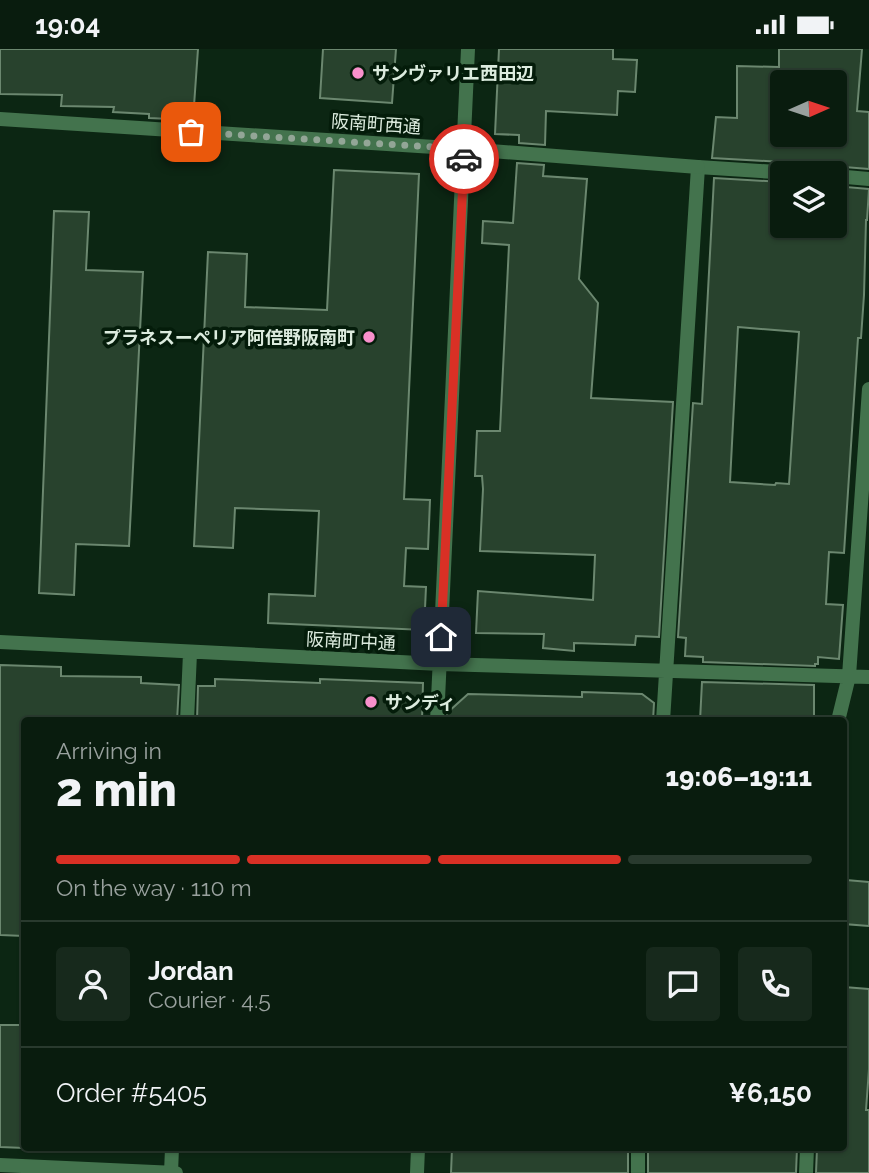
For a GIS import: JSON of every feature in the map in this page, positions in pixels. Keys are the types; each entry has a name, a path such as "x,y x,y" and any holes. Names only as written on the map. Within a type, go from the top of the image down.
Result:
{"street":[{"path":"438,717 468,49"},
{"name":"阪南町西通","path":"0,119 770,172"},
{"path":"663,717 698,167"},
{"path":"847,177 869,179"},
{"path":"839,717 849,676 869,389"},
{"name":"阪南町中通","path":"0,642 440,664 869,677"},
{"path":"187,717 190,653"},
{"path":"171,1173 172,1151"},
{"path":"417,1173 418,1151"},
{"path":"638,1151 638,1173"},
{"path":"806,1173 807,1151"},
{"path":"0,1165 176,1173"}],"building":[{"path":"0,49 198,49 193,120 149,118 149,114 113,112 114,107 61,106 62,95 0,94"},
{"name":"サンヴァリエ西田辺","path":"323,49 396,49 392,103 320,98"},
{"path":"499,49 613,49 613,59 637,60 635,92 618,91 617,115 546,111 545,145 519,143 519,135 495,134"},
{"path":"779,49 862,49 857,111 869,112 869,169 847,167 847,161 712,158 716,117 737,118 737,66 779,67"},
{"path":"517,163 544,165 543,176 587,179 579,279 598,303 591,398 673,402 659,637 636,636 635,645 574,643 574,651 543,648 544,634 476,633 478,591 593,600 595,555 480,551 483,489 482,476 475,476 477,431 500,431 509,245 482,243 483,221 513,223"},
{"path":"334,170 419,174 404,499 430,500 428,549 406,548 404,586 426,587 424,630 268,623 269,594 315,596 319,511 235,508 233,548 194,546 208,252 247,254 245,307 327,310"},
{"path":"714,178 770,181 770,238 847,238 847,187 869,189 864,295 861,338 858,338 844,553 829,552 826,604 843,605 839,659 818,657 818,664 815,666 703,662 703,657 685,656 686,638 678,637 693,403 702,404","holes":["738,327 799,332 789,484 730,482"]},
{"path":"54,211 89,212 86,270 143,272 129,546 76,544 74,595 39,593"},
{"path":"0,665 61,667 61,676 141,677 141,683 179,685 177,717 21,717 21,936 0,935"},
{"path":"215,679 423,683 422,717 197,717 198,686 215,686"},
{"path":"702,682 814,685 814,717 700,717"},
{"path":"582,692 642,694 654,703 653,717 447,717 447,713 468,694 582,697"},
{"path":"847,880 869,882 869,926 847,924"},
{"path":"847,987 869,989 866,1110 869,1110 869,1173 816,1173 817,1151 847,1151"},
{"path":"0,1025 21,1025 21,1148 0,1147"},
{"path":"452,1151 628,1151 628,1173 451,1173"},
{"path":"648,1151 797,1151 796,1173 648,1173"}],"way so far":[{"path":"191,132 465,149 464,159"}],"place":[{"name":"サンヴァリエ西田辺","path":"358,73"},
{"name":"プラネスーペリア阿倍野阪南町","path":"369,337"},
{"name":"サンディ","path":"371,702"}],"route":[{"path":"441,637 464,159"}]}
